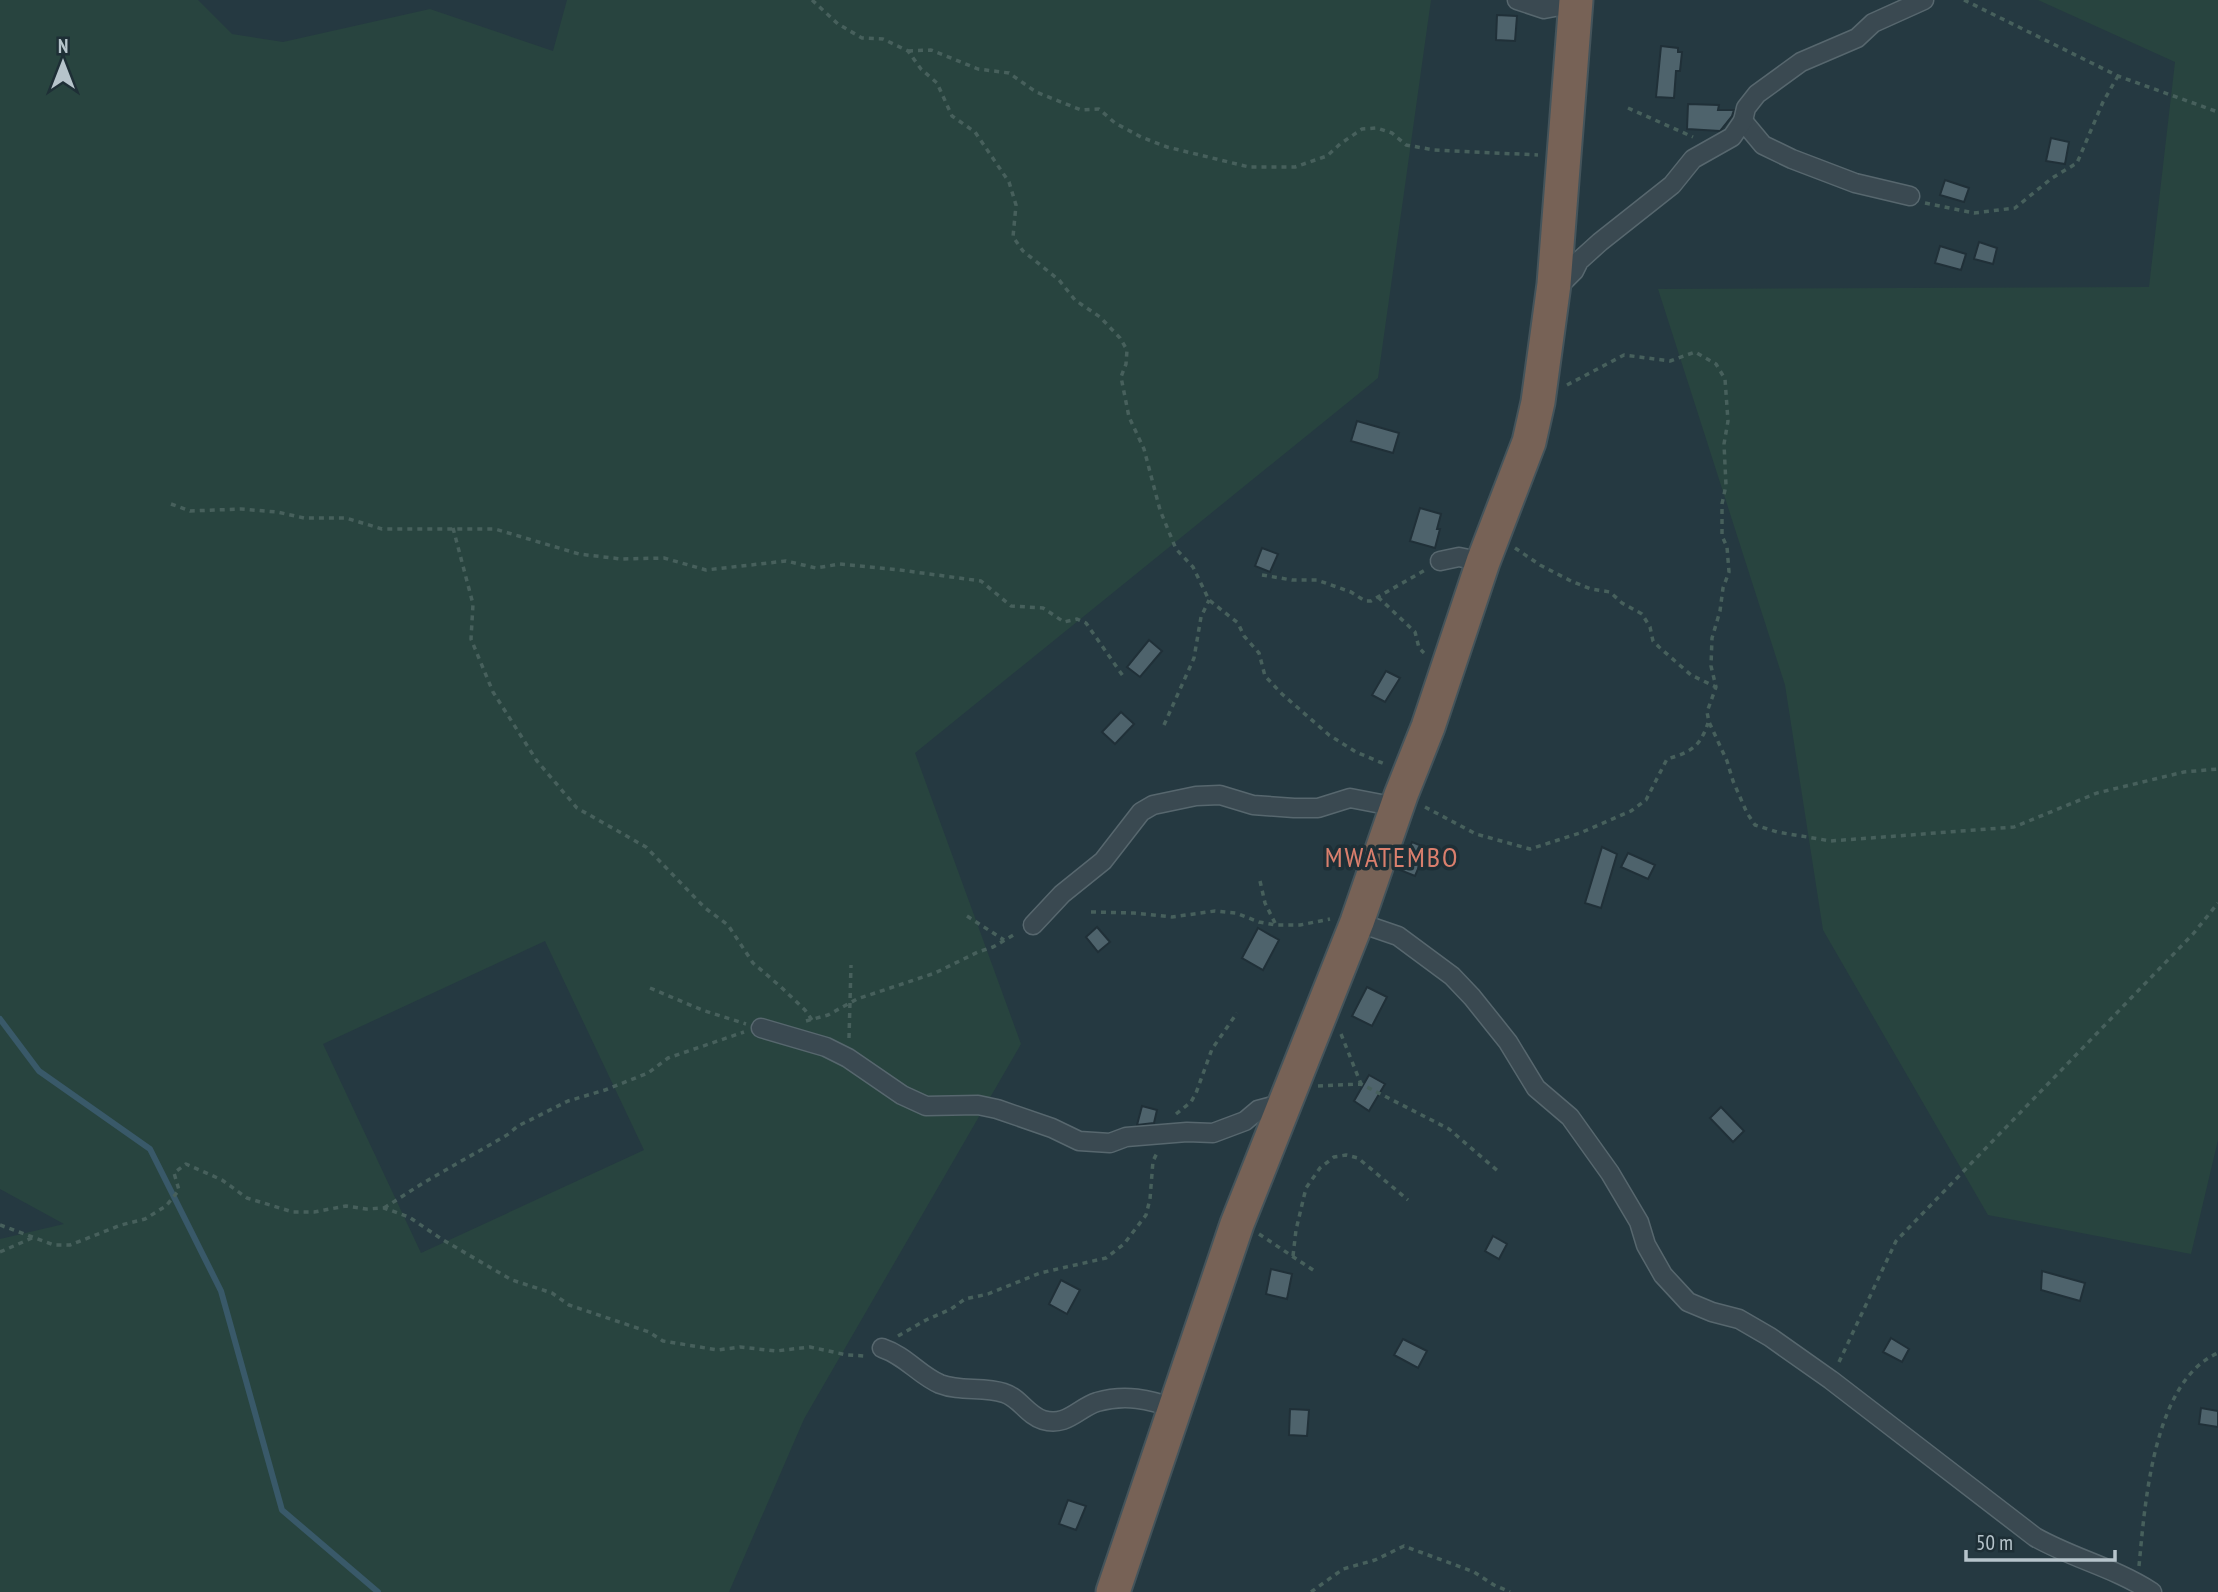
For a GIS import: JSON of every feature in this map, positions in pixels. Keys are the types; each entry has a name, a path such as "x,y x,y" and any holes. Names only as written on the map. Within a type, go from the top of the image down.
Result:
{"highway":[{"path":"1114,1592 1237,1224 1356,922 1443,684 1487,552 1529,442 1538,402 1554,284 1576,2"}],"street":[{"path":"1517,0 1544,9 1576,2"},
{"path":"1554,284 1564,281 1579,261 1600,242 1672,185 1693,159 1732,137 1756,94 1801,62 1857,38 1872,23 1924,0"},
{"path":"1743,121 1763,145 1792,159 1854,183 1910,196"},
{"path":"1440,561 1487,552"},
{"path":"1033,925 1054,901 1103,862 1140,812 1153,805 1196,796 1220,795 1253,805 1318,808 1350,798 1403,792"},
{"path":"1356,922 1398,936 1452,976 1472,997 1508,1042 1536,1088 1570,1117 1604,1164 1639,1222 1646,1245 1663,1275 1688,1302 1739,1319 1830,1380 2035,1537 2145,1587"},
{"path":"761,1028 826,1047 848,1058 902,1095 926,1106 978,1105 997,1109 1052,1128 1079,1141 1096,1144 1110,1143 1126,1137 1213,1133 1245,1121 1258,1110 1286,1097"},
{"path":"881,1348 898,1353 941,1384 1004,1393 1043,1420 1064,1421 1095,1403 1120,1399 1145,1398 1176,1409"}],"path":[{"path":"812,0 838,24 862,38 883,39 908,51 931,50 978,69 1009,73 1036,92 1081,110 1100,109 1115,123 1141,137 1249,167 1295,167 1327,156 1362,130 1377,128 1392,133 1406,145 1434,150 1564,156"},
{"path":"1964,0 2118,76 2218,112"},
{"path":"908,51 921,69 937,83 952,116 975,132 1009,181 1016,205 1013,237 1023,251 1059,280 1075,300 1100,317 1120,338 1127,351 1121,377 1129,417 1144,449 1160,510 1176,548 1193,566 1209,600 1237,624 1259,653 1265,676 1307,717 1356,752 1403,792 1476,834 1530,849 1580,833 1631,811 1646,800 1667,759 1685,754 1699,744 1709,722"},
{"path":"1910,196 1929,205 1975,213 2015,208 2052,178 2077,163 2103,102 2118,76"},
{"path":"1628,108 1714,146"},
{"path":"1538,402 1586,373 1624,355 1670,361 1695,352 1716,364 1725,379 1728,422 1724,444 1726,485 1722,504 1722,536 1729,560 1729,572 1712,638 1710,666 1716,687 1707,712 1747,813 1755,825 1777,832 1832,841 2014,827 2097,793 2184,772 2218,769"},
{"path":"172,504 181,510 190,511 240,509 277,512 304,518 346,518 382,529 495,529 579,554 621,559 664,558 706,570 786,561 816,568 840,564 981,581 1011,606 1043,608 1064,622 1077,619 1086,622 1124,676"},
{"path":"453,528 473,604 471,639 493,692 537,761 578,808 646,847 705,908 728,925 753,963 805,1010 826,1047"},
{"path":"1487,552 1514,547 1525,552 1540,565 1571,581 1591,589 1610,592 1622,603 1642,614 1650,627 1653,640 1680,667 1716,687"},
{"path":"1262,575 1292,580 1317,580 1351,592 1365,601 1378,597 1440,561"},
{"path":"1378,597 1415,632 1419,648 1427,656 1432,671 1443,684"},
{"path":"1164,725 1194,658 1201,617 1209,600"},
{"path":"1260,881 1265,903 1276,925"},
{"path":"1830,1380 1896,1241 2193,934 2218,903"},
{"path":"1091,912 1172,917 1216,911 1236,913 1276,925 1300,925 1329,919 1356,922"},
{"path":"967,916 1004,940"},
{"path":"802,1022 828,1015 850,1003 935,973 1033,925"},
{"path":"848,1058 851,965"},
{"path":"650,988 724,1018 761,1028"},
{"path":"1328,994 1361,1084"},
{"path":"0,1225 54,1245 70,1245 121,1225 145,1219 166,1206 179,1190 174,1173 186,1164 222,1180 247,1198 293,1212 314,1212 346,1206 384,1208 409,1217 512,1280 552,1293 569,1305 649,1332 663,1341 718,1350 740,1347 776,1351 810,1347 847,1355 871,1356 965,1299 988,1294 1040,1273 1106,1258 1124,1244 1146,1215 1153,1161 1158,1152 1161,1135 1168,1121 1191,1102 1212,1049 1237,1013"},
{"path":"384,1208 518,1126 568,1101 648,1073 667,1058 682,1051 761,1028"},
{"path":"1286,1097 1310,1086 1361,1084 1448,1129 1499,1172"},
{"path":"1293,1256 1306,1188 1320,1168 1334,1157 1358,1158 1408,1200"},
{"path":"1237,1224 1267,1238 1316,1272"},
{"path":"0,1252 33,1238"},
{"path":"2145,1587 2149,1487 2161,1434 2178,1390 2205,1359 2218,1353"},
{"path":"1311,1592 1343,1569 1375,1560 1404,1546 1474,1572 1510,1592"}],"green space":[{"path":"0,0 198,0 232,34 283,42 430,9 553,51 567,0 1431,0 1378,378 915,753 1021,1044 804,1419 729,1592 0,1592 0,1239 64,1224 0,1189","holes":["545,941 644,1150 421,1253 323,1044"]},
{"path":"2038,0 2218,0 2218,1140 2191,1254 1988,1215 1823,930 1785,685 1658,289 2149,287 2175,62"}],"building":[{"path":"1497,15 1517,16 1515,41 1496,40"},
{"path":"1661,46 1678,48 1678,52 1682,52 1680,71 1676,71 1674,98 1656,97"},
{"path":"1688,104 1719,105 1718,110 1734,110 1720,131 1687,129"},
{"path":"2051,138 2069,142 2065,164 2046,161"},
{"path":"1945,180 1969,188 1964,202 1940,195"},
{"path":"1979,242 1997,248 1993,264 1974,259"},
{"path":"1940,246 1966,254 1961,270 1935,263"},
{"path":"1357,421 1399,433 1393,453 1351,441"},
{"path":"1420,508 1441,514 1435,548 1410,541"},
{"path":"1262,548 1278,554 1270,572 1255,566"},
{"path":"1149,640 1162,651 1140,677 1127,667"},
{"path":"1386,671 1400,678 1385,702 1372,695"},
{"path":"1121,712 1134,724 1115,744 1102,732"},
{"path":"1412,842 1427,848 1415,876 1400,870"},
{"path":"1602,847 1617,854 1601,908 1585,903"},
{"path":"1628,853 1655,865 1648,879 1621,867"},
{"path":"1097,927 1110,942 1098,952 1086,937"},
{"path":"1258,928 1279,940 1263,970 1242,958"},
{"path":"1367,987 1387,997 1372,1026 1352,1016"},
{"path":"1369,1075 1385,1084 1369,1111 1354,1101"},
{"path":"1142,1106 1157,1110 1154,1123 1137,1125"},
{"path":"1721,1107 1744,1131 1733,1142 1710,1118"},
{"path":"1493,1236 1507,1244 1499,1259 1485,1251"},
{"path":"1271,1269 1292,1274 1287,1299 1266,1294"},
{"path":"2042,1271 2085,1283 2080,1301 2041,1290"},
{"path":"1061,1280 1080,1290 1067,1314 1049,1304"},
{"path":"1891,1338 1909,1349 1902,1362 1883,1352"},
{"path":"1403,1339 1427,1351 1418,1368 1394,1355"},
{"path":"2201,1408 2218,1411 2218,1427 2199,1424"},
{"path":"1290,1409 1309,1410 1307,1436 1289,1435"},
{"path":"1068,1500 1086,1506 1076,1530 1059,1524"}],"waterway":[{"path":"0,1019 39,1071 150,1149 221,1291 282,1510 378,1592"}],"district":[{"name":"MWATEMBO","path":"1392,857"}]}
